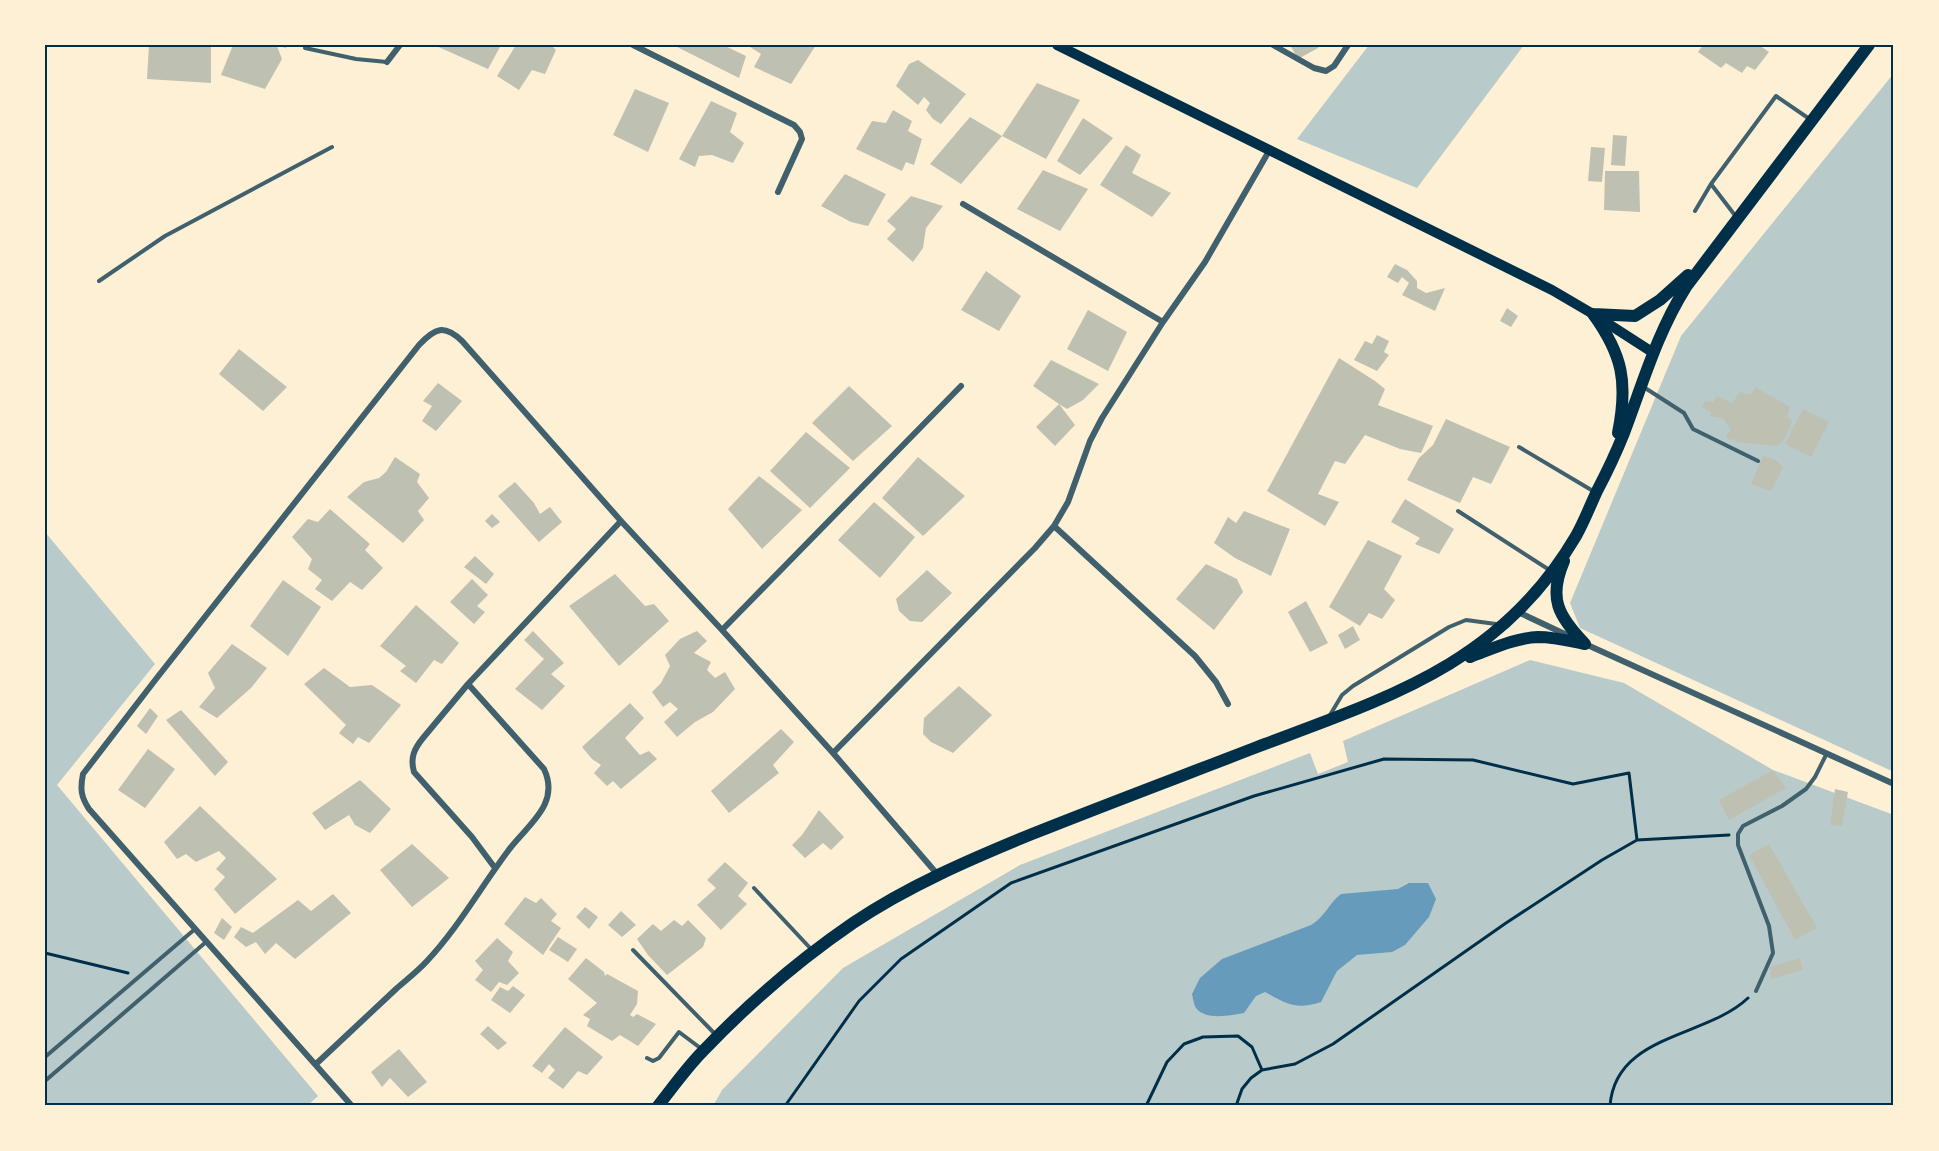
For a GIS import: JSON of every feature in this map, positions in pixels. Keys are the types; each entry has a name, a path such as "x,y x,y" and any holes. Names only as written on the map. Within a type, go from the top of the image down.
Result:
{"main road":[{"path":"1056,45 1495,261 1593,314 1652,352"},
{"path":"1585,644 1569,627 1556,602 1559,573 1611,464 1652,352 1673,307 1737,218 1869,45"},
{"path":"1593,314 1635,316 1649,309 1713,251"},
{"path":"1593,314 1613,346 1623,381 1622,403 1611,464"},
{"path":"658,1106 703,1050 794,966 862,918 986,853 1379,700 1444,668 1474,650 1518,612 1552,571 1576,536"},
{"path":"1444,668 1513,642 1536,637 1585,644"}],"street":[{"path":"387,62 400,45"},
{"path":"633,45 794,125 802,139 778,192"},
{"path":"1273,45 1314,68 1326,71 1334,66 1348,45"},
{"path":"833,753 1054,526 1068,502 1086,452 1102,418 1163,322 1210,254 1269,151"},
{"path":"963,204 1163,322"},
{"path":"352,1106 90,809 82,798 80,787 83,774 156,679 412,353 437,330 446,330 462,341 621,521 833,753 939,876"},
{"path":"722,630 961,386"},
{"path":"495,868 472,837 414,772 412,764 416,747 468,684 621,521"},
{"path":"1054,526 1195,656 1216,682 1228,705"},
{"path":"1518,612 1826,755 1894,784"},
{"path":"316,1064 425,963 455,926 509,849 539,816 545,806 547,776 544,769 468,684"}],"lane":[{"path":"305,48 356,59 387,62"},
{"path":"1695,211 1711,184 1776,96 1812,120"},
{"path":"99,281 165,236 332,147"},
{"path":"1711,184 1737,218"},
{"path":"1641,385 1684,413 1693,429 1758,461"},
{"path":"1519,447 1597,493"},
{"path":"1458,511 1552,571"},
{"path":"1326,721 1342,695 1353,686 1449,627 1466,620 1504,625"},
{"path":"1756,991 1773,953 1769,926 1738,845 1738,834 1743,826 1782,806 1806,789 1826,755"},
{"path":"754,888 814,952"},
{"path":"45,1057 195,929"},
{"path":"45,1081 206,942"},
{"path":"633,950 718,1037"},
{"path":"647,1058 653,1061 659,1058 679,1032 703,1050"}],"path":[{"path":"785,1106 859,1000 901,959 1011,884 1254,796 1384,759 1473,760 1573,784 1629,773 1637,840"},
{"path":"1236,1106 1242,1089 1262,1070 1295,1064 1333,1044 1506,923 1602,860 1637,840 1738,834"},
{"path":"45,953 141,977"},
{"path":"1610,1106 1611,1095 1620,1075 1626,1065 1638,1054 1669,1038 1707,1023 1744,1002 1756,991"},
{"path":"1146,1106 1167,1062 1184,1044 1203,1037 1238,1036 1252,1047 1262,1070"}],"shaded area":[{"path":"1369,45 1524,45 1417,188 1297,139"},
{"path":"1894,73 1894,772 1580,628 1570,603 1681,336"},
{"path":"45,532 155,664 57,785 318,1096 307,1106 45,1106"},
{"path":"1530,660 1624,683 1773,770 1894,815 1894,1106 713,1106 722,1090 843,968 1020,865 1310,753 1318,774 1348,762 1343,741"}],"water":[{"path":"1409,883 1428,883 1436,899 1429,917 1405,945 1392,952 1357,955 1337,971 1321,1002 1298,1006 1265,992 1256,996 1244,1013 1212,1016 1196,1008 1192,994 1200,978 1222,959 1311,925 1341,894 1398,889"}],"building":[{"path":"149,45 211,45 211,83 147,79"},
{"path":"233,45 288,45 286,48 277,46 282,59 265,89 221,75"},
{"path":"434,45 501,45 488,69"},
{"path":"516,45 551,45 556,50 545,74 532,70 519,90 497,76"},
{"path":"673,45 723,45 746,56 739,78"},
{"path":"747,45 816,45 791,84 754,67 761,54"},
{"path":"1290,45 1319,45 1318,48 1298,59"},
{"path":"1703,45 1759,45 1769,52 1755,70 1747,66 1742,73 1726,63 1721,68 1698,52"},
{"path":"918,60 966,94 941,124 933,119 926,110 930,103 924,97 918,105 896,86 909,64"},
{"path":"1037,83 1080,100 1046,159 1002,136"},
{"path":"635,89 669,103 648,152 613,135"},
{"path":"711,101 737,113 730,132 744,143 733,163 712,155 699,156 695,167 679,159"},
{"path":"893,110 912,121 908,131 922,139 914,165 906,162 902,171 856,149 872,121 886,123"},
{"path":"970,117 1002,136 961,184 930,164"},
{"path":"1083,118 1113,138 1080,175 1057,161"},
{"path":"1613,135 1627,136 1625,166 1611,165"},
{"path":"1126,145 1141,155 1132,173 1171,193 1152,217 1100,185"},
{"path":"1591,147 1605,148 1602,182 1588,181"},
{"path":"1043,170 1088,189 1060,231 1017,209"},
{"path":"1605,171 1639,171 1640,212 1604,210"},
{"path":"845,174 886,194 868,226 851,222 821,206"},
{"path":"911,196 943,206 926,228 923,248 913,262 887,239 896,229 887,221"},
{"path":"1395,264 1407,270 1417,281 1417,288 1426,293 1445,288 1435,311 1402,295 1409,283 1402,277 1398,283 1387,277"},
{"path":"986,271 1021,296 999,331 961,310"},
{"path":"1507,308 1518,316 1511,327 1500,321"},
{"path":"1088,310 1127,332 1108,371 1067,349"},
{"path":"1377,335 1389,341 1384,352 1389,355 1377,371 1354,360 1365,341 1372,344"},
{"path":"239,349 287,387 263,411 219,374"},
{"path":"1339,358 1385,389 1378,405 1433,426 1421,453 1400,449 1365,435 1345,464 1335,461 1318,494 1339,502 1325,526 1267,491"},
{"path":"1051,360 1099,384 1083,400 1067,409 1033,386"},
{"path":"438,383 462,401 436,431 422,421 432,406 423,401"},
{"path":"849,386 892,426 853,461 812,423"},
{"path":"1755,387 1790,407 1787,417 1792,421 1784,440 1777,446 1729,440 1726,435 1731,430 1723,418 1710,416 1711,412 1702,408 1705,401 1713,402 1717,396 1732,403 1740,392 1751,395"},
{"path":"1059,404 1075,425 1055,446 1036,427"},
{"path":"1803,409 1829,422 1811,457 1785,444"},
{"path":"1446,419 1510,447 1491,484 1473,477 1460,503 1407,480 1419,458 1433,445"},
{"path":"806,432 850,468 810,508 770,471"},
{"path":"1763,456 1776,460 1783,467 1771,491 1751,484"},
{"path":"395,457 420,474 417,482 429,498 418,511 424,520 403,543 347,497 364,482 379,478 386,472"},
{"path":"918,457 965,496 923,536 882,498"},
{"path":"759,476 802,510 762,549 728,509"},
{"path":"515,482 534,503 540,514 550,507 562,522 539,542 498,496"},
{"path":"1405,499 1454,529 1439,554 1415,544 1420,538 1391,522"},
{"path":"874,502 915,537 880,578 838,540"},
{"path":"330,509 370,544 365,550 383,568 362,590 350,582 332,601 315,589 322,580 308,569 312,559 292,537 308,519 318,522"},
{"path":"1244,511 1290,529 1271,576 1235,558 1214,543 1228,517 1236,523"},
{"path":"492,514 500,522 492,528 485,521"},
{"path":"1368,540 1402,556 1384,589 1395,600 1382,619 1369,613 1360,626 1329,607"},
{"path":"475,556 494,574 486,584 464,567"},
{"path":"1206,564 1237,579 1243,592 1214,630 1176,599"},
{"path":"927,570 952,593 922,622 910,621 899,611 896,599"},
{"path":"615,574 645,606 654,604 669,621 619,666 569,606"},
{"path":"472,579 488,595 477,606 485,612 474,624 450,602"},
{"path":"283,580 321,607 288,656 250,626"},
{"path":"1306,601 1328,643 1310,652 1288,612"},
{"path":"416,605 459,643 442,664 434,660 416,683 400,671 406,666 380,646"},
{"path":"1353,626 1360,640 1345,649 1338,635"},
{"path":"533,631 564,663 551,674 565,686 542,710 515,689 544,659 524,640"},
{"path":"697,631 707,641 694,653 711,662 707,670 715,678 725,672 735,689 713,712 695,722 677,737 664,722 678,709 670,702 663,707 652,692 661,683 670,666 665,655 680,639"},
{"path":"232,644 267,668 251,688 217,718 199,707 215,688 208,673"},
{"path":"324,668 350,687 372,685 401,705 369,743 358,737 353,744 339,733 346,725 304,684"},
{"path":"959,686 992,715 953,753 931,742 923,734 924,718"},
{"path":"630,703 644,718 625,738 640,755 649,751 657,759 621,789 613,781 607,786 594,773 601,765 592,759 582,747"},
{"path":"150,708 158,716 146,734 137,726"},
{"path":"181,710 228,762 215,776 166,720"},
{"path":"781,729 794,742 773,765 779,773 729,813 711,791"},
{"path":"148,749 175,769 145,808 118,790"},
{"path":"1773,770 1786,788 1729,820 1719,800"},
{"path":"360,780 391,809 370,833 355,825 349,815 325,830 312,813"},
{"path":"1835,789 1848,792 1842,826 1830,825"},
{"path":"200,806 277,879 235,914 214,889 225,877 216,869 226,858 219,851 196,862 186,854 177,859 164,842"},
{"path":"819,810 844,837 831,850 823,843 805,858 792,845 802,835"},
{"path":"412,844 449,878 412,907 380,870"},
{"path":"1769,844 1817,928 1795,940 1749,855"},
{"path":"725,862 748,883 738,896 747,904 721,930 697,905 716,888 707,880"},
{"path":"333,894 351,913 295,959 276,943 265,954 256,942 246,947 234,937 241,927 253,933 298,900 311,911"},
{"path":"525,897 536,903 541,898 557,914 551,921 561,928 543,955 504,924"},
{"path":"585,907 598,917 589,929 576,917"},
{"path":"621,911 636,925 622,937 608,925"},
{"path":"222,918 232,927 224,940 214,933"},
{"path":"674,920 682,926 688,920 706,938 703,947 667,975 637,939 653,924 661,931"},
{"path":"558,937 577,949 568,962 549,950"},
{"path":"497,938 513,952 508,961 519,973 507,985 499,982 491,992 475,980 483,970 475,961"},
{"path":"586,958 604,972 605,976 607,974 638,991 637,1004 630,1015 633,1017 637,1014 656,1024 638,1046 620,1035 612,1041 587,1026 590,1019 583,1015 597,1003 568,979"},
{"path":"1800,958 1803,970 1771,979 1770,967"},
{"path":"513,986 525,995 510,1013 491,1000 500,987 508,991"},
{"path":"488,1026 507,1043 498,1050 480,1034"},
{"path":"565,1027 603,1057 587,1075 578,1071 563,1089 548,1078 555,1070 549,1064 542,1073 532,1066"},
{"path":"399,1049 427,1082 408,1097 390,1078 382,1087 371,1072"}]}
